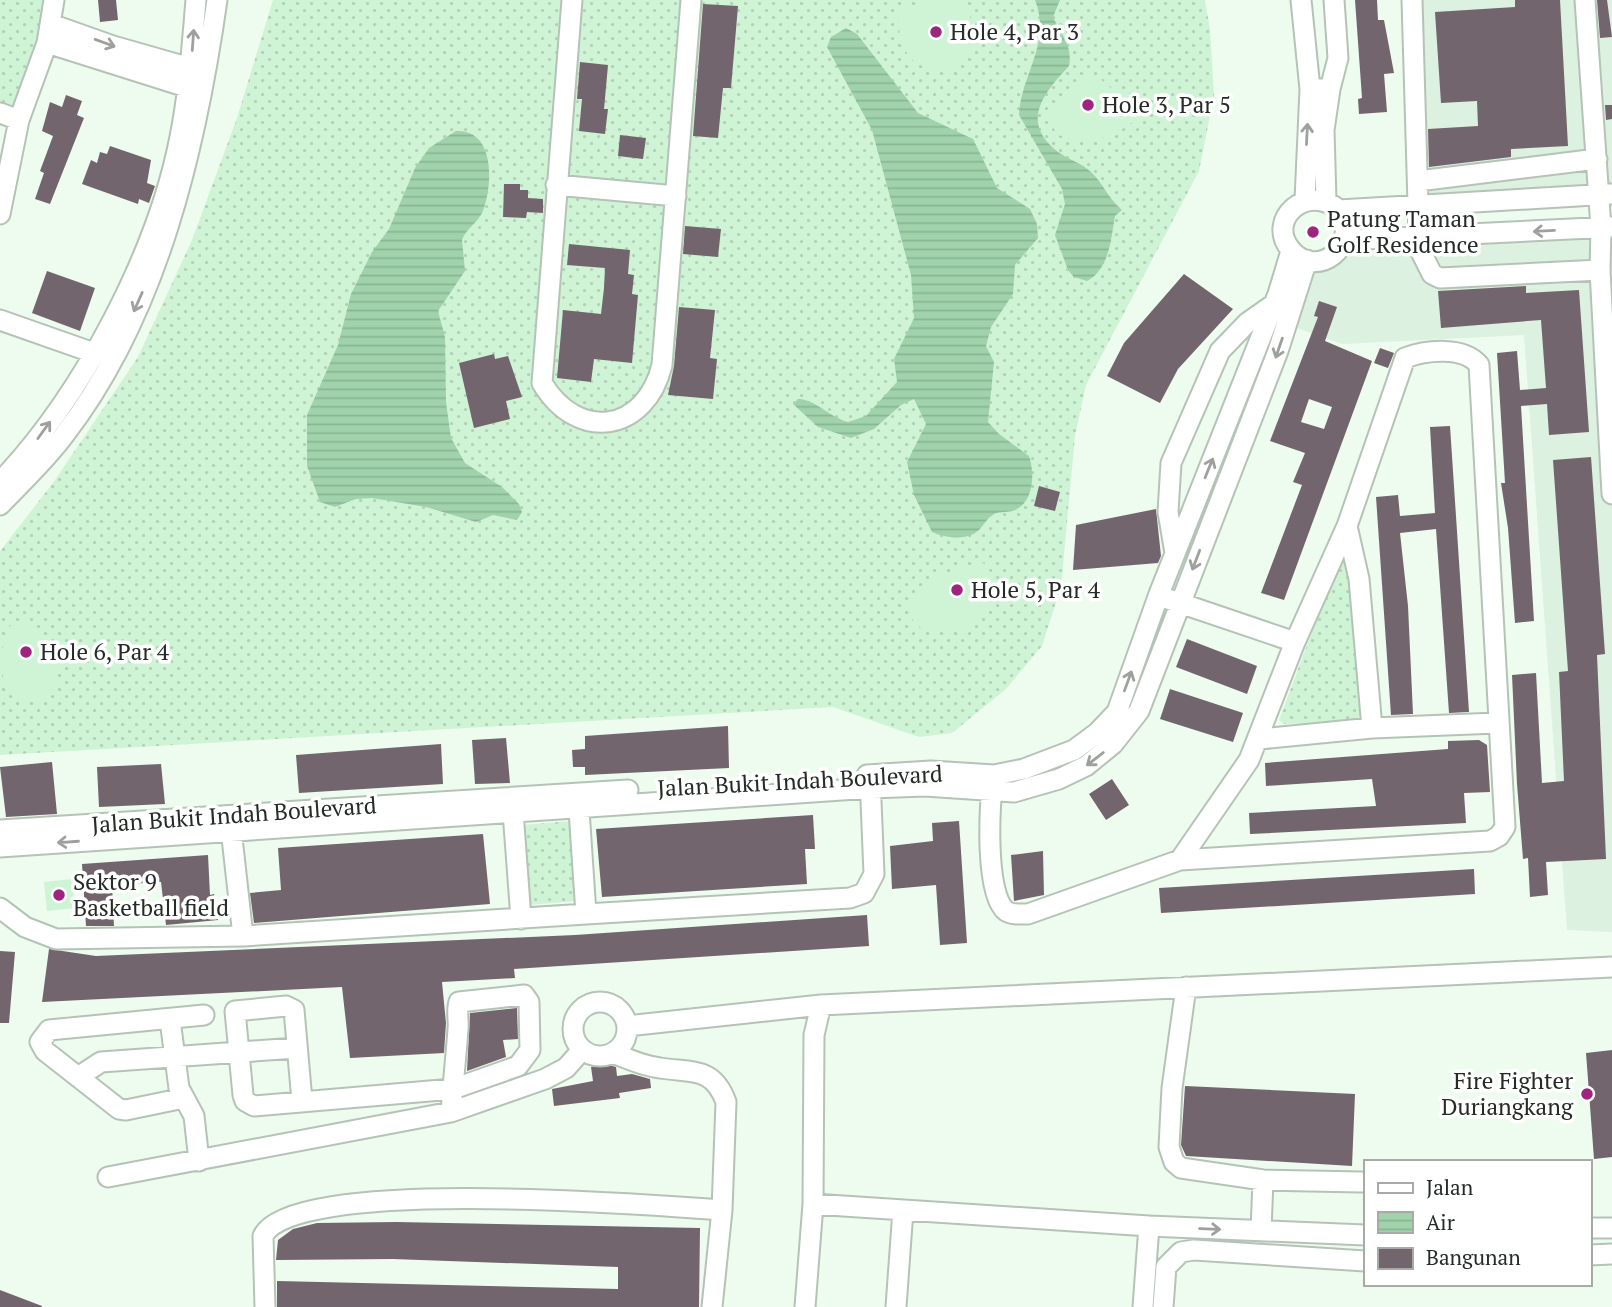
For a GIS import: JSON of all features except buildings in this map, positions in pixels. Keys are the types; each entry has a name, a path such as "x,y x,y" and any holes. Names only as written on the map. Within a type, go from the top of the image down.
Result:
{"street":[{"path":"0,214 19,120 49,33 54,0"},
{"path":"0,505 64,435 87,403 119,346 152,271 176,204 197,80 196,0"},
{"path":"0,482 27,454 69,397 139,265 163,197 197,80 216,0"},
{"path":"572,0 542,383 553,401 569,415 589,422 610,422 629,416 646,403 657,385 663,365 691,0"},
{"path":"1301,0 1320,89 1333,206 1346,224 1345,240 1326,260 1299,255 1284,235 1286,217 1298,204 1306,200 1333,206 1418,206 1606,194"},
{"path":"1306,200 1320,89 1338,58 1334,0"},
{"path":"1412,0 1419,238 1427,268 1440,278 1600,270"},
{"path":"1584,0 1597,159 1606,194 1607,227 1600,270 1612,494"},
{"path":"49,33 113,46 197,80"},
{"path":"0,113 19,120"},
{"path":"1418,181 1597,159"},
{"path":"556,185 676,196"},
{"path":"1345,240 1607,227"},
{"path":"0,847 230,823 512,804 871,781 925,786 993,783 1062,755 1097,733 1117,712 1159,594 1283,278 1299,255"},
{"path":"993,783 1014,792 1059,779 1086,766 1113,744 1139,711 1278,351 1299,255"},
{"path":"1175,554 1167,512 1171,463 1220,351 1247,323 1275,303"},
{"path":"0,320 94,353"},
{"path":"993,783 990,838 995,889 1000,904 1013,914 1028,914 1180,860 1490,841 1505,827 1497,723 1479,365 1472,356 1458,353 1417,354 1405,358 1347,526 1295,642 1260,739 1249,760 1180,860"},
{"path":"1347,526 1354,546 1359,579 1372,728"},
{"path":"1159,594 1179,604 1295,642"},
{"path":"1260,739 1372,728 1497,723"},
{"path":"0,908 25,927 56,939 243,936 850,898 864,893 874,874 871,781"},
{"path":"578,800 586,914"},
{"path":"512,804 521,919"},
{"path":"230,823 243,936"},
{"name":"Jalan Bukit Indah Boulevard","path":"0,830 230,823"},
{"path":"627,1026 821,1005 1612,967"},
{"path":"1186,987 1172,1088 1170,1154 1181,1168 1263,1180 1362,1182"},
{"path":"302,1101 293,1010 286,1006 235,1011 243,1095 248,1103 254,1106 453,1089 518,1066 526,1059 530,1050 529,1002 524,995 459,1002 453,1089 451,1112"},
{"path":"613,1053 624,1042 627,1026 625,1018 615,1006 601,1002 588,1004 577,1014 572,1028 573,1037 582,1050 597,1056 613,1053 643,1065 706,1074 721,1087 726,1102 722,1210 712,1307"},
{"path":"805,1307 813,1204 814,1035 821,1005"},
{"path":"184,1098 126,1110 45,1051 40,1042 49,1030 204,1015"},
{"path":"170,1020 178,1088 194,1115 199,1161"},
{"path":"78,1077 101,1062 296,1048"},
{"path":"108,1177 451,1112 545,1079 566,1068 582,1050"},
{"path":"1261,1231 1263,1180"},
{"path":"265,1307 262,1236 276,1220 323,1209 391,1200 520,1198 722,1210"},
{"path":"813,1204 1181,1228 1364,1235"},
{"path":"896,1307 903,1210"},
{"path":"1143,1307 1149,1226"},
{"path":"1181,1228 1181,1252"},
{"path":"1591,1228 1612,1228"},
{"path":"1297,1232 1297,1256"},
{"path":"1163,1307 1166,1267 1181,1252 1194,1250 1364,1261"},
{"path":"1591,1255 1612,1254"}],"shaded area":[{"path":"0,0 52,0 19,119 0,112"},
{"path":"273,0 1205,0 1210,29 1214,96 1199,171 1086,385 1075,436 1061,587 1042,646 1006,689 952,733 919,737 833,707 0,755 0,551 53,483 138,357 192,240 237,118"},
{"name":"Hole 4, Par 3","path":"929,0 960,0 974,24 974,50 953,70 926,68 917,63 910,57 901,39 898,12"},
{"path":"1407,0 1612,0 1612,194 1418,206"},
{"name":"Hole 3, Par 5","path":"1097,76 1119,95 1133,122 1098,139 1058,135 1044,114 1078,80"},
{"path":"1612,223 1612,932 1567,930 1524,335 1342,344 1297,328 1316,261 1341,248"},
{"path":"1350,560 1360,716 1355,721 1284,724 1279,720 1337,565"},
{"name":"Hole 5, Par 4","path":"984,563 997,582 989,609 982,618 963,628 937,631 923,630 910,617 913,602 925,583 945,573"},
{"name":"Hole 6, Par 4","path":"24,620 44,637 55,660 57,673 54,684 48,695 37,703 13,696 7,690 3,676 2,657 6,633 9,627"},
{"path":"571,821 577,901 528,905 522,825"},
{"name":"Sektor 9 Basketball field","path":"72,879 75,908 47,911 44,882"}],"water":[{"path":"1035,0 1060,0 1053,17 1068,46 1070,59 1069,66 1044,97 1038,119 1040,130 1046,141 1058,152 1091,172 1122,210 1115,216 1105,261 1095,276 1087,281 1074,277 1068,270 1055,235 1065,204 1062,189 1019,115 1040,30"},
{"path":"846,28 857,34 918,113 973,139 997,188 1030,209 1037,224 1038,238 1015,265 1013,294 991,327 986,346 994,362 988,422 999,434 1029,456 1031,486 1026,501 1021,506 1012,511 994,514 979,530 968,536 949,537 932,532 914,495 907,462 926,424 914,399 901,405 874,429 851,438 818,427 793,404 798,399 805,400 848,422 866,416 897,382 894,359 914,318 911,275 872,130 827,47 831,37"},
{"path":"456,131 469,133 478,139 485,149 489,175 482,213 462,240 465,271 438,311 445,337 446,402 451,438 465,463 502,487 519,504 522,512 517,520 493,515 476,522 426,507 372,498 356,499 335,507 320,502 307,466 307,415 338,345 351,294 372,252 389,229 415,168 429,148"}],"place":[{"name":"Hole 4, Par 3","path":"936,32"},
{"name":"Hole 3, Par 5","path":"1088,105"},
{"name":"Patung Taman Golf Residence","path":"1313,232"},
{"name":"Hole 5, Par 4","path":"957,590"},
{"name":"Hole 6, Par 4","path":"26,652"},
{"name":"Sektor 9 Basketball field","path":"59,895"},
{"name":"Fire Fighter Duriangkang","path":"1587,1094"}]}
